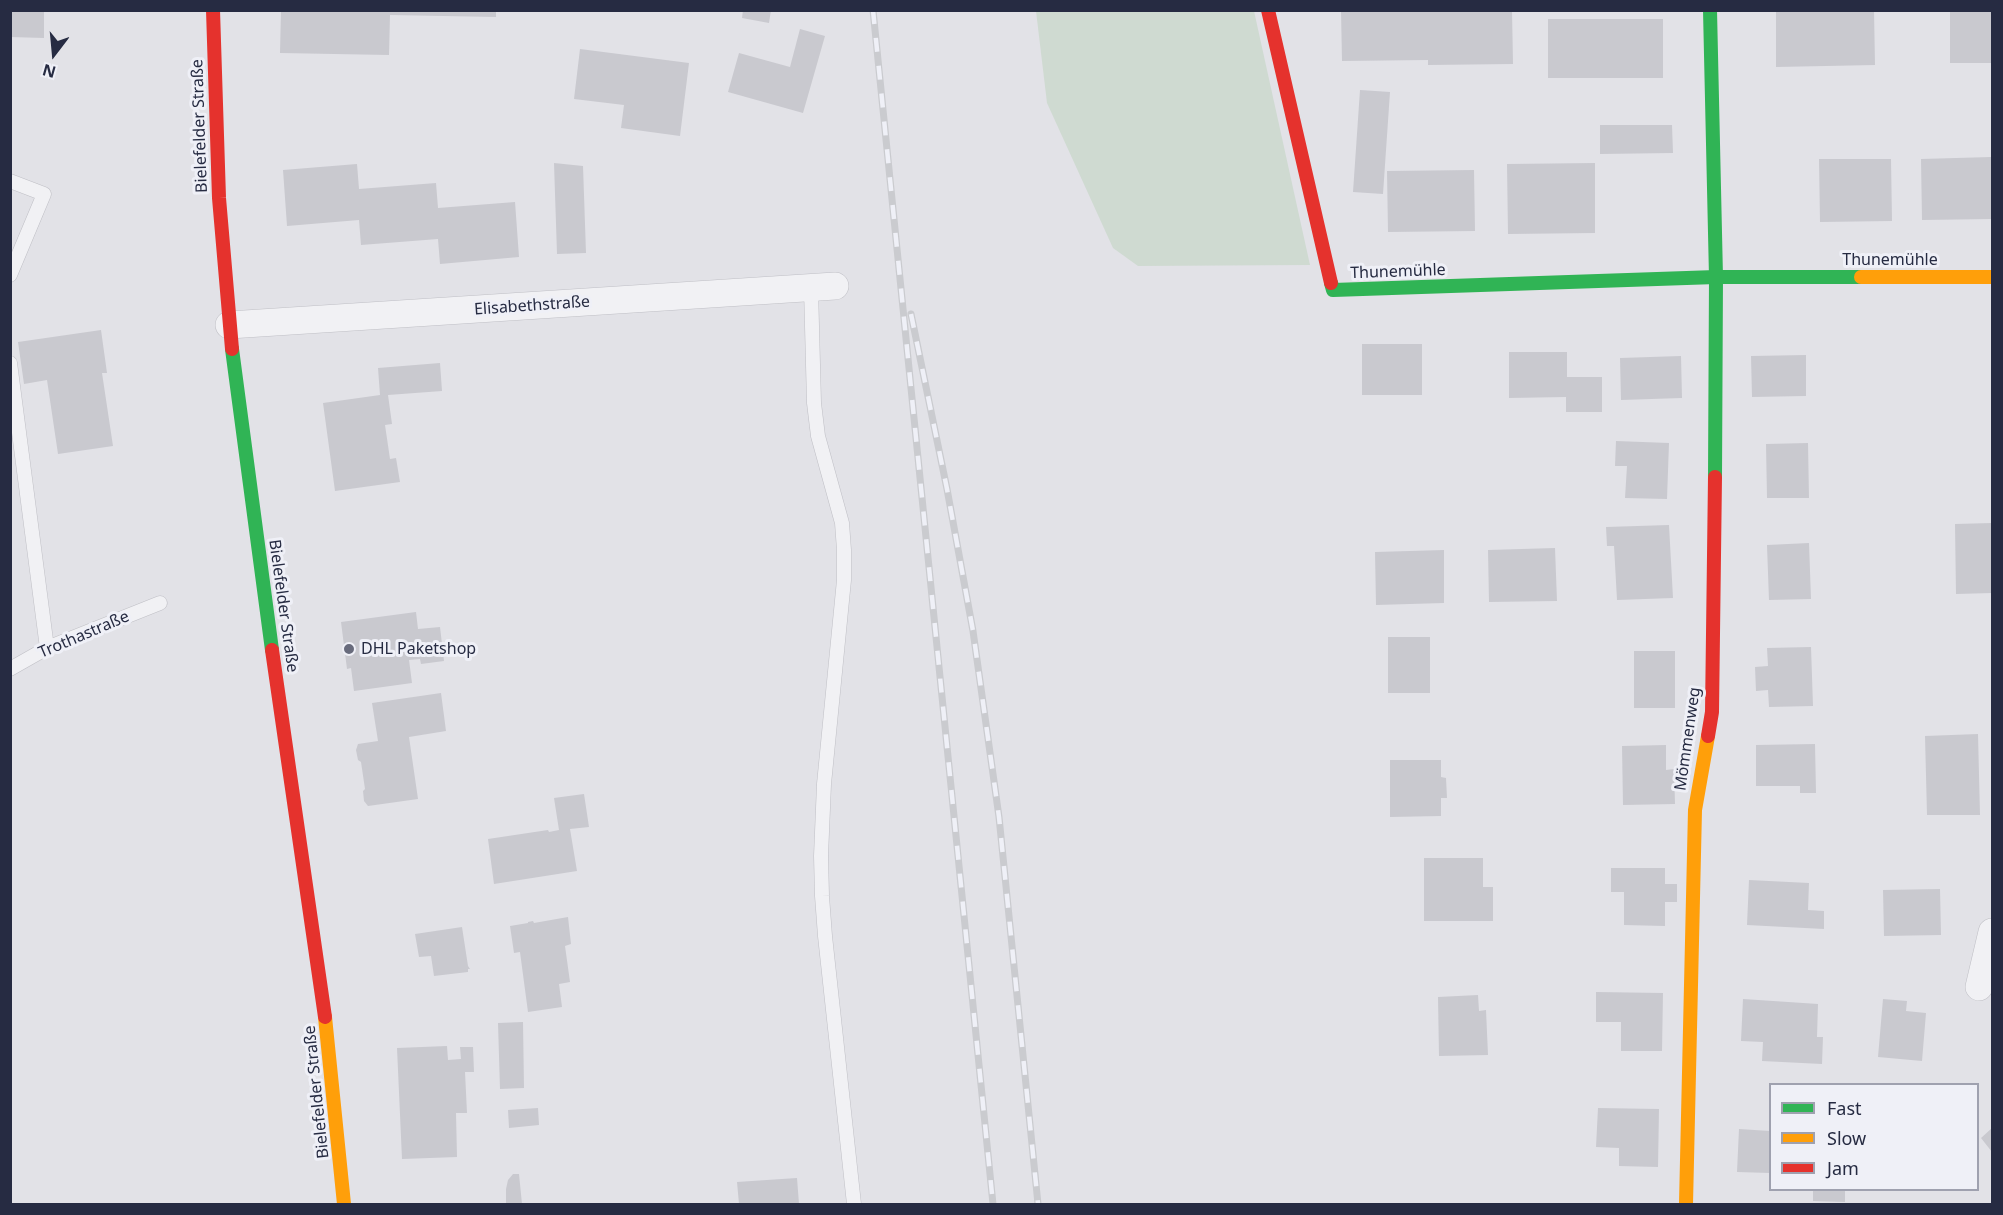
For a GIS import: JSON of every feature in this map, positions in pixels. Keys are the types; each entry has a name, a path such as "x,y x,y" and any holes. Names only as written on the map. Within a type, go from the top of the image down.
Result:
{"street":[{"name":"Bielefelder Straße","path":"213,10 219,198 229,325 264,597 327,1028 344,1204"},
{"name":"Thunemühle","path":"1268,10 1333,290 1716,277 1992,277"},
{"path":"1710,10 1716,277"},
{"name":"Mömmenweg","path":"1686,1204 1695,810 1712,712 1716,277"},
{"name":"Elisabethstraße","path":"229,325 823,287"},
{"path":"1979,987 1992,932"}],"lane":[{"path":"10,181 44,194 10,275"},
{"path":"823,287 815,414 818,436 842,523 844,580 824,784 821,856 822,906 854,1204"},
{"path":"10,363 47,648"},
{"name":"Trothastraße","path":"10,669 47,648 160,603"}],"shaded area":[{"path":"1036,11 1254,11 1310,265 1138,266 1113,248 1047,103"}],"building":[{"path":"10,10 44,10 44,38 10,37"},
{"path":"281,10 496,10 496,17 390,15 389,55 280,53"},
{"path":"743,10 771,10 769,23 742,18"},
{"path":"1341,10 1512,10 1513,64 1428,65 1428,60 1342,61"},
{"path":"1776,10 1874,10 1875,65 1776,67"},
{"path":"1950,10 1992,10 1992,63 1950,63"},
{"path":"1548,19 1663,19 1663,78 1548,78"},
{"path":"800,29 825,36 803,113 728,92 739,53 790,67"},
{"path":"580,49 689,63 680,136 621,128 624,105 574,99"},
{"path":"1360,90 1390,92 1383,194 1353,192"},
{"path":"1600,125 1672,125 1673,153 1600,154"},
{"path":"1991,157 1992,219 1922,220 1921,159"},
{"path":"1819,159 1891,159 1892,221 1820,222"},
{"path":"554,163 583,166 586,253 557,254"},
{"path":"1595,163 1595,233 1508,234 1507,164"},
{"path":"357,164 359,189 436,183 438,208 515,202 519,257 440,264 438,239 361,245 359,220 287,226 283,170"},
{"path":"1474,170 1475,231 1388,232 1387,171"},
{"path":"101,330 107,373 102,373 113,446 58,454 47,380 24,384 18,342"},
{"path":"1362,344 1422,344 1422,395 1362,395"},
{"path":"1509,352 1567,352 1567,377 1602,377 1602,412 1566,412 1566,397 1509,398"},
{"path":"1806,355 1806,396 1752,397 1751,356"},
{"path":"1681,356 1682,398 1621,400 1620,358"},
{"path":"440,363 442,391 388,395 392,424 385,425 390,459 396,458 400,482 335,491 323,403 380,395 378,368"},
{"path":"1616,441 1669,443 1667,499 1625,498 1627,466 1615,466"},
{"path":"1808,443 1809,498 1767,498 1766,444"},
{"path":"1992,523 1992,593 1956,594 1955,524"},
{"path":"1669,525 1673,598 1617,600 1614,546 1607,546 1606,527"},
{"path":"1809,543 1811,599 1769,600 1767,545"},
{"path":"1555,548 1557,601 1489,602 1488,550"},
{"path":"1444,550 1444,603 1376,605 1375,552"},
{"path":"416,612 418,629 440,627 444,661 421,664 420,659 409,660 412,683 354,691 351,668 347,669 341,622"},
{"path":"1388,637 1430,637 1430,693 1388,693"},
{"path":"1811,647 1813,706 1769,707 1768,690 1756,691 1755,667 1768,666 1767,648"},
{"path":"1634,651 1675,651 1675,708 1634,708"},
{"path":"441,693 446,731 409,737 418,799 368,806 364,801 363,791 365,789 361,762 358,760 356,750 358,744 378,741 372,703"},
{"path":"1978,734 1980,815 1927,815 1925,736"},
{"path":"1815,744 1816,793 1800,793 1800,786 1756,786 1756,745"},
{"path":"1666,745 1666,770 1674,769 1675,804 1623,805 1622,746"},
{"path":"1390,760 1441,760 1441,777 1446,778 1447,798 1441,798 1441,816 1390,817"},
{"path":"584,794 589,827 570,829 577,871 494,884 488,839 559,830 554,798"},
{"path":"1424,858 1483,858 1483,887 1493,887 1493,921 1424,921"},
{"path":"1611,868 1665,868 1665,884 1677,884 1677,902 1665,902 1665,926 1624,925 1624,892 1611,892"},
{"path":"1749,880 1809,883 1808,910 1824,911 1824,929 1747,925"},
{"path":"1940,889 1941,935 1884,936 1883,890"},
{"path":"568,917 571,944 565,946 570,982 559,984 562,1007 528,1012 520,952 514,953 510,926"},
{"path":"462,927 470,969 468,972 434,976 431,956 419,957 415,934"},
{"path":"1596,992 1663,993 1662,1051 1621,1051 1621,1022 1596,1022"},
{"path":"1478,995 1479,1011 1486,1010 1488,1055 1439,1056 1438,997"},
{"path":"1743,999 1818,1004 1817,1037 1823,1037 1822,1064 1762,1061 1763,1042 1741,1041"},
{"path":"1883,999 1907,1001 1906,1011 1926,1013 1922,1061 1878,1057"},
{"path":"523,1022 524,1088 500,1089 498,1023"},
{"path":"447,1046 448,1060 461,1059 460,1047 473,1047 474,1072 465,1072 467,1113 456,1113 457,1157 402,1159 397,1048"},
{"path":"538,1108 539,1125 509,1128 508,1110"},
{"path":"1598,1108 1659,1109 1658,1167 1619,1166 1619,1148 1596,1147"},
{"path":"1992,1128 1992,1152 1981,1138"},
{"path":"1739,1129 1769,1131 1769,1173 1737,1172"},
{"path":"513,1174 519,1174 522,1204 506,1204 508,1180"},
{"path":"797,1178 799,1204 739,1204 737,1182"},
{"path":"1813,1191 1845,1191 1845,1202 1813,1201"}],"railway":[{"path":"873,10 993,1204"},
{"path":"911,314 973,631 999,817 1038,1204"}],"traffic: fast":[{"path":"1710,10 1716,277 1715,477"},
{"path":"1331,283 1333,290 1716,277 1861,277"},
{"path":"232,349 272,650"}],"traffic: slow":[{"path":"1861,277 1992,277"},
{"path":"1686,1204 1695,810 1708,736"},
{"path":"325,1017 344,1204"}],"traffic: jam":[{"path":"213,10 219,198 232,349"},
{"path":"1268,10 1331,283"},
{"path":"1708,736 1712,712 1715,477"},
{"path":"272,650 325,1017"}],"place":[{"name":"DHL Paketshop","path":"349,649"}]}
